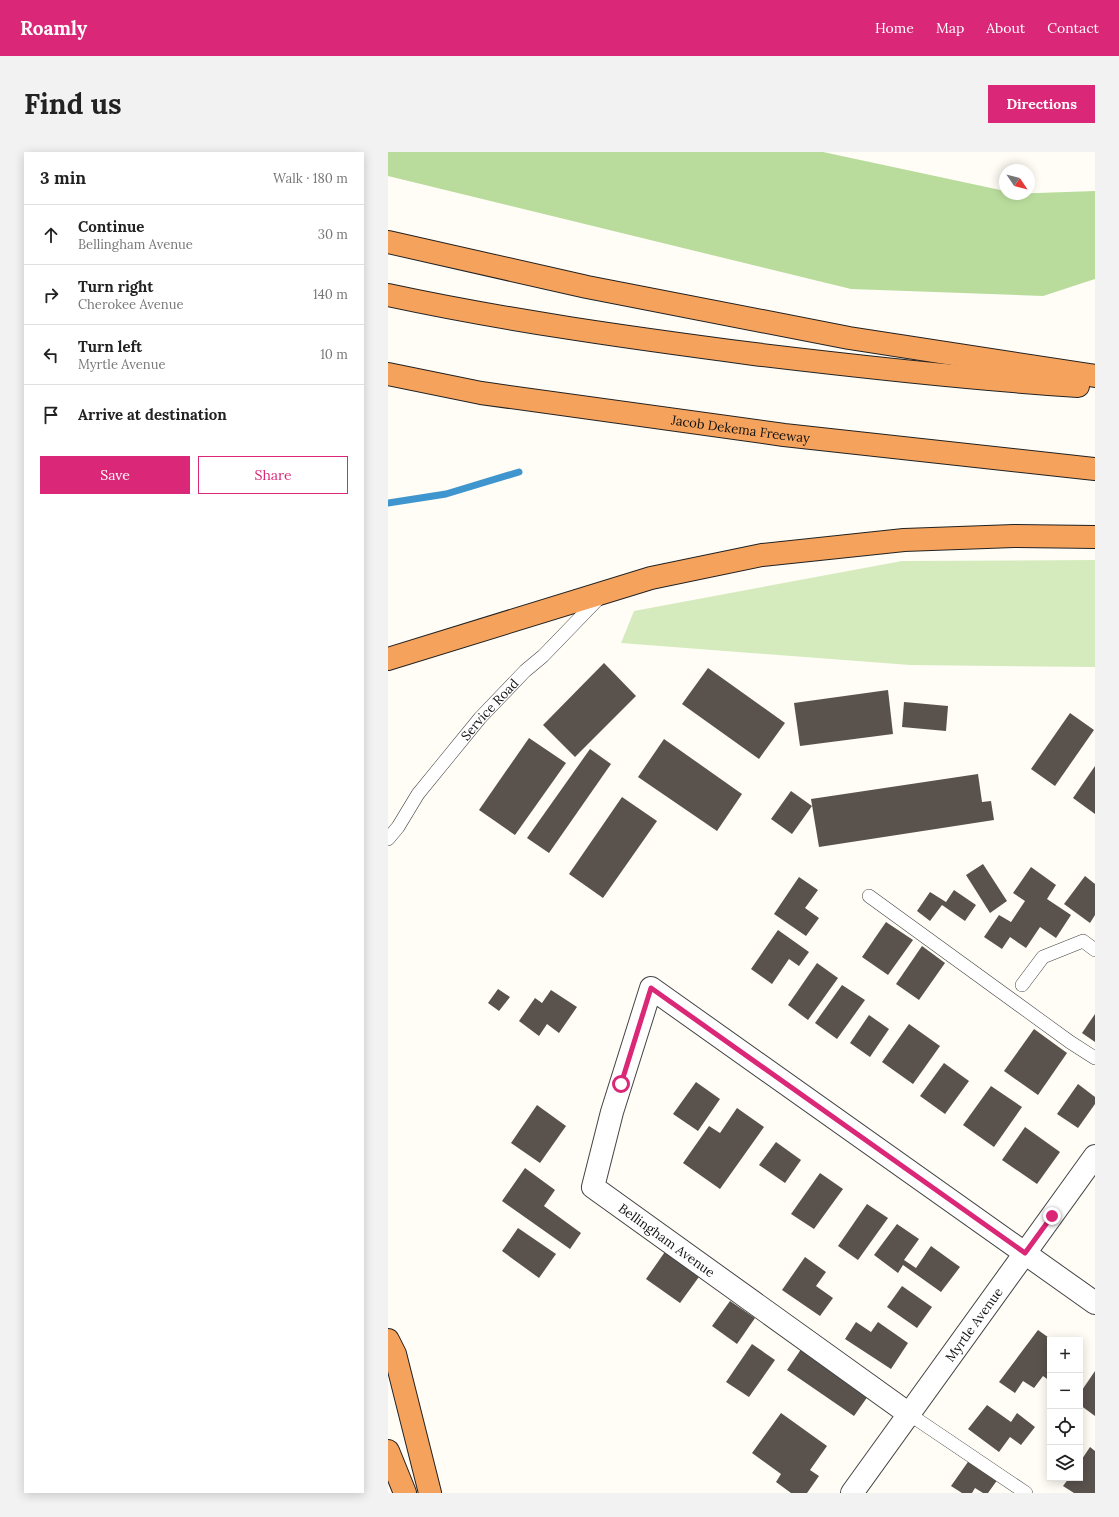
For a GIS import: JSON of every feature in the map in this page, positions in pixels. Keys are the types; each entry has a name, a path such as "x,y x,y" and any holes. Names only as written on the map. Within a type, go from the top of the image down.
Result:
{"highway":[{"path":"388,242 587,287 849,338 1095,376"},
{"path":"388,295 444,307 656,341 860,367 1030,383 1095,387"},
{"name":"Jacob Dekema Freeway","path":"388,374 481,393 784,435 1095,468"},
{"path":"388,659 651,578 770,554 904,540 1014,536 1095,537"},
{"path":"388,1340 395,1354 430,1493"},
{"path":"388,1451 405,1493"}],"street":[{"name":"Bellingham Avenue","path":"909,1414 593,1187 612,1112 651,988 1025,1253"},
{"name":"Myrtle Avenue","path":"852,1493 1095,1156"},
{"path":"1025,1253 1095,1303"}],"lane":[{"name":"Service Road","path":"388,839 398,827 418,794 480,718 525,671 543,656 606,592"},
{"path":"869,896 1095,1058"},
{"path":"1022,986 1043,958 1083,941 1095,950"},
{"path":"909,1414 1026,1493"}],"green space":[{"path":"388,152 823,152 999,190 999,200 1035,200 1035,193 1095,191 1095,279 1043,296 851,289 388,176"},
{"path":"1095,560 1095,667 910,665 621,643 634,611 902,561"}],"building":[{"path":"604,663 636,696 575,757 543,725"},
{"path":"708,668 785,723 759,759 682,704"},
{"path":"888,690 893,734 800,746 794,703"},
{"path":"904,702 948,706 946,731 902,727"},
{"path":"1070,713 1094,730 1055,786 1031,769"},
{"path":"529,738 566,763 515,835 479,810"},
{"path":"664,739 742,794 717,831 638,777"},
{"path":"590,749 611,764 549,853 527,838"},
{"path":"1095,766 1095,814 1073,798"},
{"path":"978,774 982,802 991,801 994,820 819,847 811,799"},
{"path":"791,791 812,806 792,834 771,819"},
{"path":"622,797 657,821 603,898 569,874"},
{"path":"983,864 1007,901 990,913 966,875"},
{"path":"1031,867 1056,885 1047,899 1071,915 1056,938 1040,927 1026,948 1010,937 1002,949 984,937 999,915 1011,922 1025,901 1013,893"},
{"path":"1085,876 1095,884 1095,915 1090,923 1064,904"},
{"path":"799,877 818,890 805,908 819,918 806,936 774,914"},
{"path":"954,890 976,905 965,921 942,905 930,921 917,911 930,892 946,902"},
{"path":"886,922 913,940 888,975 862,957"},
{"path":"778,930 809,952 799,966 789,959 772,984 751,969"},
{"path":"922,946 945,963 919,1000 896,984"},
{"path":"817,963 838,978 808,1020 788,1005"},
{"path":"842,985 865,1000 837,1039 815,1023"},
{"path":"498,989 510,997 499,1011 488,1003"},
{"path":"551,990 577,1007 559,1033 547,1024 539,1036 519,1021 535,998 542,1003"},
{"path":"1095,1014 1095,1042 1082,1033"},
{"path":"869,1015 889,1029 870,1057 850,1043"},
{"path":"909,1024 940,1046 913,1084 882,1062"},
{"path":"1034,1029 1067,1053 1038,1095 1004,1071"},
{"path":"944,1063 969,1081 945,1114 920,1096"},
{"path":"696,1082 720,1099 698,1131 673,1114"},
{"path":"1078,1084 1095,1097 1095,1104 1078,1128 1057,1114"},
{"path":"991,1086 1022,1107 994,1147 963,1125"},
{"path":"537,1105 566,1126 540,1163 511,1143"},
{"path":"737,1108 764,1127 720,1189 683,1163 709,1126 720,1133"},
{"path":"1025,1127 1060,1152 1037,1184 1002,1160"},
{"path":"776,1142 801,1160 785,1183 759,1165"},
{"path":"525,1168 555,1190 544,1206 581,1233 570,1249 502,1201"},
{"path":"820,1173 843,1189 814,1229 791,1214"},
{"path":"867,1204 888,1218 858,1260 838,1246"},
{"path":"897,1224 919,1239 904,1260 916,1268 931,1246 960,1267 941,1292 903,1265 898,1273 874,1255"},
{"path":"518,1228 556,1254 539,1278 502,1251"},
{"path":"669,1246 704,1270 680,1303 646,1279"},
{"path":"805,1257 826,1272 816,1286 833,1298 820,1316 782,1290"},
{"path":"902,1286 932,1307 917,1328 887,1307"},
{"path":"730,1301 755,1318 737,1344 712,1326"},
{"path":"856,1322 871,1332 878,1322 908,1343 891,1369 845,1339"},
{"path":"1038,1330 1048,1337 1047,1379 1043,1376 1034,1388 1023,1381 1015,1393 999,1382"},
{"path":"806,1342 873,1389 854,1416 787,1370"},
{"path":"752,1344 775,1360 749,1397 726,1382"},
{"path":"1095,1371 1095,1416 1083,1407 1083,1389"},
{"path":"987,1405 1011,1422 1017,1413 1035,1427 1021,1445 1010,1437 999,1452 968,1429"},
{"path":"781,1413 827,1446 810,1470 819,1476 807,1493 791,1493 776,1482 781,1474 752,1453"},
{"path":"1090,1447 1095,1451 1095,1493 1074,1493 1063,1486 1067,1481 1083,1481 1083,1458"},
{"path":"970,1459 998,1479 988,1493 983,1493 975,1488 972,1493 962,1493 951,1486"}],"waterway":[{"path":"388,503 446,494 519,472"}],"route":[{"path":"621,1084 651,988 1025,1253 1052,1216"}]}
